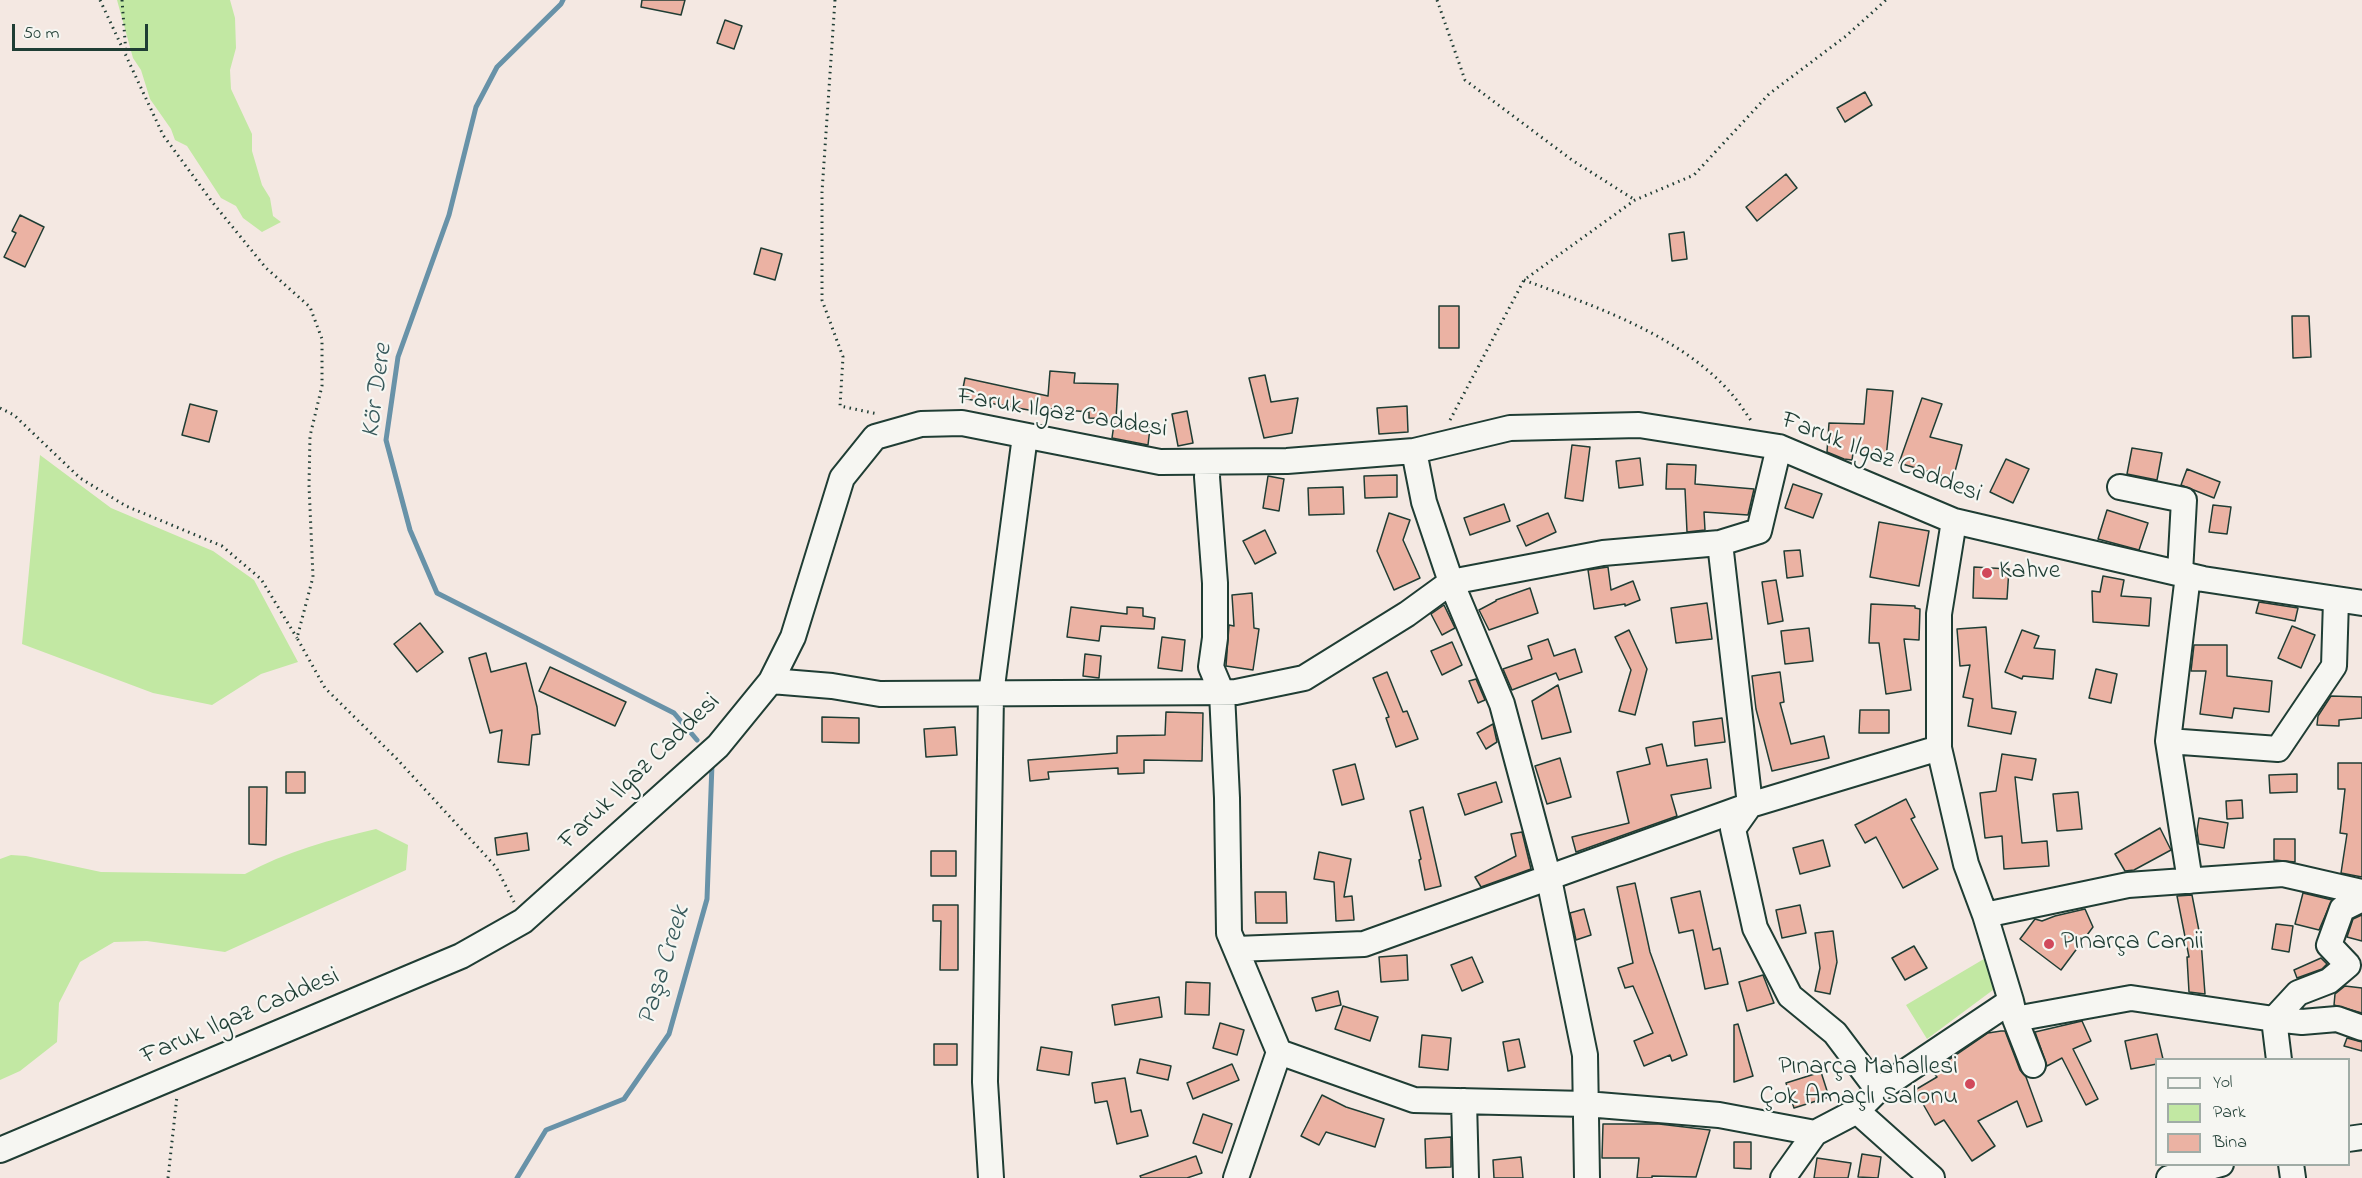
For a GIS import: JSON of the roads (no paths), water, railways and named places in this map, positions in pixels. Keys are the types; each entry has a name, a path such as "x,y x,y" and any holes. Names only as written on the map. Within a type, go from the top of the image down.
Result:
{"street":[{"name":"Faruk Ilgaz Caddesi","path":"0,1150 461,956 524,921 718,746 771,681 793,638 842,478 875,437 921,424 962,423 1160,462 1287,462 1425,448 1510,428 1640,426 1774,446 1954,521 2184,574 2362,603"},
{"path":"991,1178 985,1082 991,694 1025,436"},
{"path":"771,681 832,686 880,694 1222,693 1304,678 1407,614 1451,582 1603,553 1720,543 1759,531 1774,446"},
{"path":"1425,448 1424,502 1451,582 1502,704 1549,879 1585,1056 1587,1178"},
{"path":"1208,462 1207,477 1215,583 1215,638 1211,667 1222,693 1227,798 1229,933 1279,1052 1236,1178"},
{"path":"2120,487 2184,500 2184,574 2168,741 2190,881"},
{"path":"1954,521 1939,614 1939,748 1966,864 1985,915 2013,1010 2033,1065"},
{"path":"1720,543 1750,805 1732,829 1755,928 1790,996 1835,1033 1878,1090"},
{"path":"2168,741 2278,749 2334,666 2336,600"},
{"path":"1236,949 1364,944 1750,805 1939,748"},
{"path":"1985,915 2128,885 2283,874 2362,892"},
{"path":"2274,1018 2298,993 2329,981 2348,965 2330,945 2342,909 2362,899"},
{"path":"1783,1178 1815,1133 1857,1111 1878,1090 2013,1010 2131,998 2302,1022 2337,1019 2358,1029 2362,1028"},
{"path":"2274,1018 2279,1058"},
{"path":"1279,1052 1414,1100 1586,1104 1719,1115 1815,1133"},
{"path":"1464,1101 1466,1178"},
{"path":"1857,1111 1932,1178"},
{"path":"2169,1178 2214,1166"}],"waterway":[{"name":"Kör Dere","path":"563,0 497,67 476,107 449,215 398,357 386,440 410,530 437,593 674,713 697,740"},
{"name":"Paşa Creek","path":"517,1178 546,1130 624,1099 669,1034 707,899 712,764"}],"place":[{"name":"Kahve","path":"1987,573"},
{"name":"Pınarça Camii","path":"2049,944"},
{"name":"Pınarça Mahallesi Çok Amaçlı Salonu","path":"1970,1084"}]}
